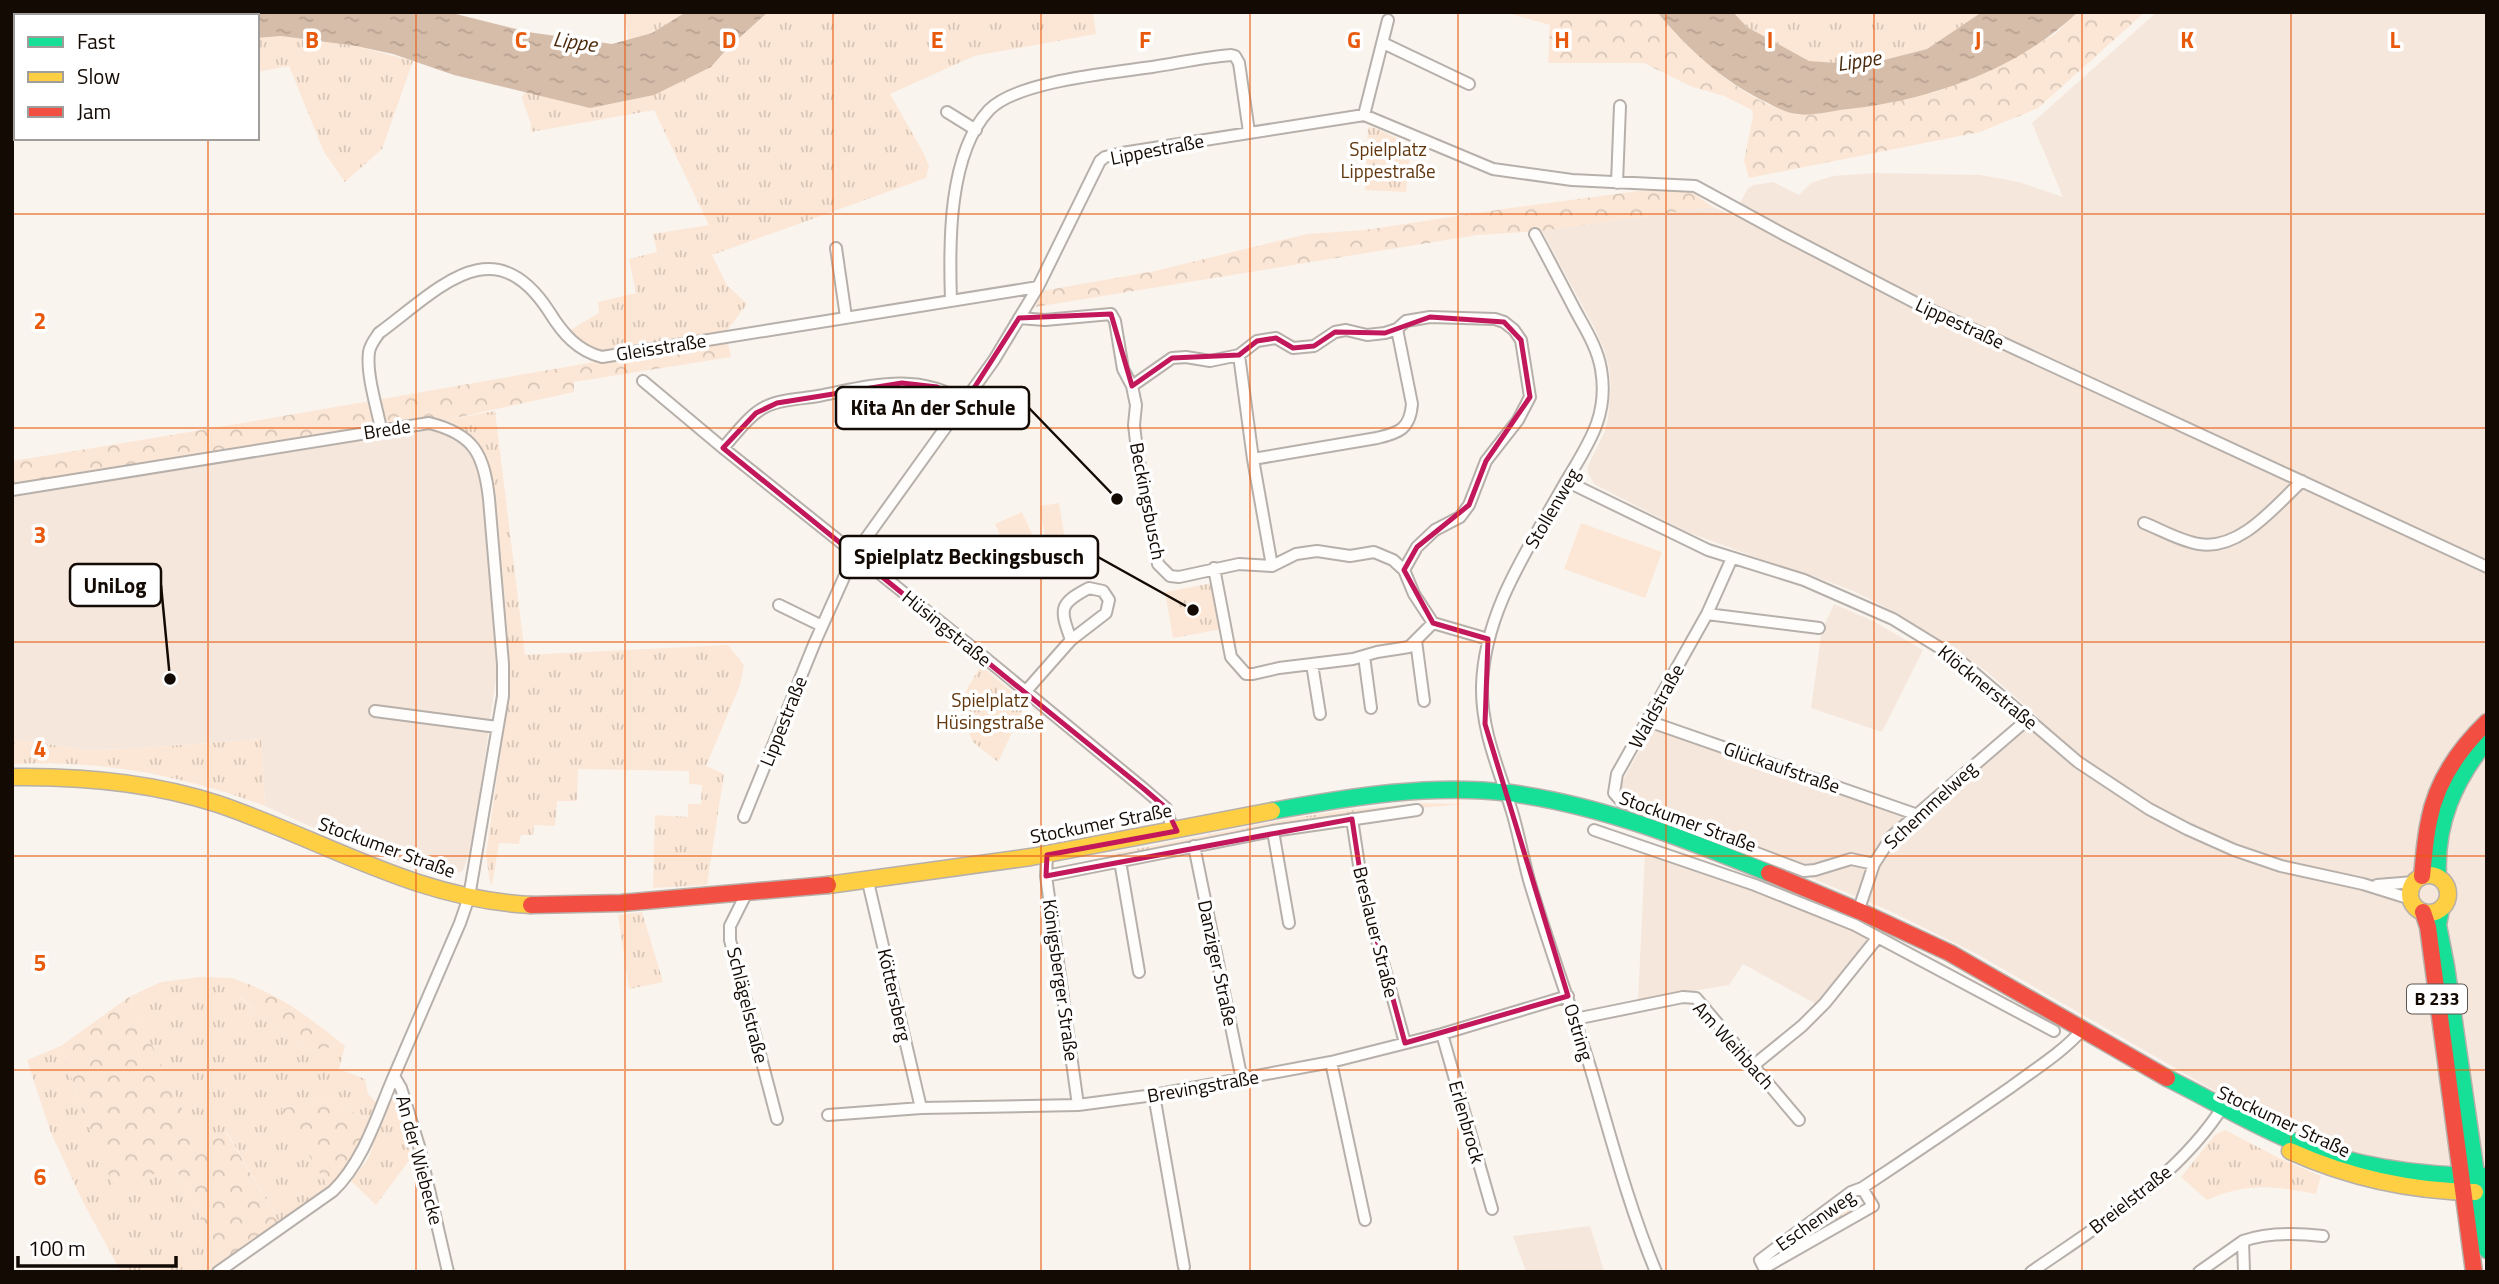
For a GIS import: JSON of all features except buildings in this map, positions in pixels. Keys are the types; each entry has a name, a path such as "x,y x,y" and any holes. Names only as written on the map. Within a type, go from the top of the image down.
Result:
{"main road":[{"name":"B 233","path":"2425,878 2430,817 2439,790 2459,754 2487,722"},
{"name":"B 233","path":"2410,899 2410,891 2425,878 2437,846 2451,793 2472,757 2487,740"},
{"name":"Stockumer Straße","path":"12,777 98,778 174,792 243,813 397,877 437,890 505,902 567,906 746,894 946,872 1343,799 1436,791 1504,792 1560,801 1644,824 1859,909 1974,967 2252,1124 2324,1154 2461,1184"},
{"name":"B 233","path":"2425,878 2445,883 2448,891 2438,925 2482,1184 2487,1250"},
{"path":"2410,899 2415,907 2423,912 2432,913 2441,909"},
{"name":"B 233","path":"2423,912 2428,927 2474,1272"},
{"name":"Stockumer Straße","path":"2156,1072 2198,1103 2218,1114 2303,1158 2351,1176 2383,1184 2482,1184"}],"street":[{"path":"1364,115 1388,20"},
{"path":"1383,43 1469,84"},
{"path":"951,300 950,253 954,195 965,154 976,130 991,108 1013,94 1091,76 1231,55 1235,56 1239,63 1249,132"},
{"path":"1617,183 1620,106"},
{"path":"947,112 976,130"},
{"name":"Lippestraße","path":"744,817 854,555 965,402 1038,287 1092,174 1105,157 1364,115 1391,124 1484,167 1523,174 1617,183 1695,186 1916,303 2487,567"},
{"name":"Stollenweg","path":"1504,792 1489,742 1483,707 1483,662 1488,639 1511,579 1591,440 1600,419 1603,387 1597,354 1589,335 1535,234"},
{"path":"836,248 846,317"},
{"name":"Gleisstraße","path":"381,429 370,371 371,344 379,333 453,279 481,270 506,270 520,278 532,289 571,340 584,350 602,356 1038,287"},
{"name":"Beckingsbusch","path":"1018,318 1045,320 1111,314 1115,321 1123,369 1132,386 1136,405 1134,425 1137,450 1158,564 1170,576 1179,577 1239,564 1272,566 1296,554 1317,551 1350,556 1374,552 1393,560 1404,569"},
{"path":"1132,386 1172,358 1210,361 1239,355 1257,341 1276,338 1293,348 1314,346 1335,332 1346,330 1367,335 1385,333 1397,329 1406,321 1430,317 1464,320 1485,318 1504,322 1521,340 1530,397 1518,420 1486,461 1469,506 1460,517 1435,530 1417,547 1404,569 1414,594 1433,623 1488,639"},
{"path":"1253,459 1377,438 1395,434 1404,428 1412,404 1397,329"},
{"path":"1239,355 1253,459 1272,566"},
{"name":"Hüsingstraße","path":"643,381 1166,808 1173,831"},
{"path":"723,448 756,413 777,403 880,384 902,383 937,387 965,402"},
{"name":"Brede","path":"12,490 429,423 448,427 461,434 480,455 488,486 503,664 503,696 469,897"},
{"name":"Klöcknerstraße","path":"1566,481 1683,539 1732,558 1804,580 1893,619 1958,659 2078,761 2149,809 2187,829 2281,866 2363,884 2410,899"},
{"path":"2144,523 2186,541 2214,545 2225,543 2249,529 2302,481"},
{"name":"Waldstraße","path":"1618,798 1613,788 1617,774 1707,614 1732,558"},
{"path":"1214,568 1231,657 1246,674 1409,647 1433,623"},
{"path":"1026,691 1071,639 1106,613 1109,600 1103,591 1089,588 1065,605 1062,614 1071,639"},
{"path":"779,605 822,626"},
{"path":"1707,614 1819,628"},
{"path":"1416,641 1424,701"},
{"path":"1364,656 1371,708"},
{"path":"1312,664 1320,714"},
{"path":"375,711 497,727"},
{"name":"Schemmelweg","path":"1859,909 1883,846 1915,814 2028,719"},
{"name":"Glückaufstraße","path":"1648,720 1915,814"},
{"name":"Ostring","path":"1504,792 1512,812 1529,879 1656,1272"},
{"name":"Stockumer Straße","path":"1618,798 1804,871 1851,859 1874,864"},
{"path":"1046,876 1273,831 1418,810"},
{"name":"Breslauer Straße","path":"1352,819 1362,885 1405,1044"},
{"name":"Stockumer Straße","path":"1594,830 1809,905 1878,937 2054,1031"},
{"path":"1273,831 1289,923"},
{"name":"Danziger Straße","path":"1194,846 1242,1080"},
{"name":"Königsberger Straße","path":"1048,855 1046,876 1078,1105"},
{"path":"1120,861 1139,972"},
{"name":"Klöcknerstraße","path":"2363,884 2425,878"},
{"name":"Köttersberg","path":"868,882 921,1108"},
{"name":"Schlägelstraße","path":"746,894 730,926 730,940 777,1119"},
{"name":"An der Wiebecke","path":"448,1272 419,1146 401,1087 394,1076 469,897"},
{"path":"1754,1066 1825,1003 1878,937"},
{"name":"Brevingstraße","path":"828,1115 921,1108 1078,1105 1154,1095 1331,1062 1442,1034 1568,996"},
{"name":"Am Weihbach","path":"1575,1019 1689,996 1696,998 1799,1120"},
{"name":"Eschenweg","path":"1862,1188 1872,1206 1764,1268 1760,1260 1850,1192 1862,1188 2047,1061 2073,1041 2082,1029"},
{"name":"Erlenbrock","path":"1442,1034 1492,1209"},
{"path":"1331,1062 1365,1220"},
{"path":"218,1272 342,1182 358,1158 394,1076"},
{"path":"1154,1095 1184,1267"},
{"name":"Breielstraße","path":"2031,1272 2146,1190 2184,1156 2218,1114"},
{"path":"2199,1272 2243,1241 2258,1236 2323,1236"},
{"path":"2243,1241 2244,1272"}],"highlighted area":[{"path":"1111,314 1132,386 1172,358 1239,355 1257,341 1276,338 1293,348 1314,346 1335,332 1385,333 1430,317 1504,322 1521,340 1530,397 1486,461 1469,505 1417,547 1404,570 1433,623 1488,639 1485,724 1568,996 1405,1043 1362,885 1352,819 1046,876 1047,855 1177,831 1166,808 1144,789 723,448 756,413 777,403 902,383 937,387 965,402 1019,318"}],"shaded area":[{"path":"2157,12 2487,12 2487,1165 2407,1165 2325,1145 2288,1130 1977,954 1890,911 1795,871 1611,802 1653,726 1921,820 2039,718 1986,671 1895,612 1853,591 1685,531 1594,484 1588,466 1605,431 1608,418 1611,387 1609,368 1594,327 1542,231 1713,207 1733,216 1748,188 1754,185 1773,182 1799,195 1811,183 1833,176 1876,173 1980,175 2019,182 2063,197 2032,123"},
{"path":"430,417 446,420 464,429 484,454 491,473 496,495 509,649 498,664 473,842 463,871 448,875 415,867 341,840 265,806 261,739 87,750 12,739 12,485"},
{"path":"1834,604 1873,621 1923,650 1882,732 1811,708 1822,630"},
{"path":"1645,854 1804,907 1868,938 1818,1005 1743,964 1729,985 1638,1000"},
{"path":"1590,1226 1604,1271 1526,1272 1513,1236"}],"green space":[{"path":"625,12 686,12 652,33 628,40"},
{"path":"768,12 1093,12 1096,34 974,56 890,94 929,166 926,178 712,255 727,285 747,304 726,332 607,351 581,342 567,332 599,313 598,302 636,293 629,259 657,252 653,234 709,225 654,110 531,132 522,98 525,91 539,94 711,67"},
{"path":"1504,12 1657,12 1687,45 1720,74 1757,99 1798,115 1936,92 1980,75 2024,52 2055,34 2078,12 2145,12 2038,108 1980,132 1749,178 1744,161 1752,110 1724,96 1690,86 1644,63 1548,63 1550,25"},
{"path":"1733,12 1982,12 1927,49 1864,65 1809,62 1747,27"},
{"path":"281,36 356,46 413,61 382,149 345,182 324,152 289,66 259,72 259,38"},
{"name":"Spielplatz Lippestraße","path":"1368,127 1411,145 1406,192 1365,190"},
{"path":"1638,191 1686,191 1713,207 1542,231 1477,235 1035,307 1042,291 1155,271 1307,234 1365,230"},
{"path":"727,339 731,357 574,382 574,392 446,420 430,417 12,485 12,461"},
{"path":"495,411 525,655 728,645 744,665 740,685 706,766 724,774 707,885 653,888 655,815 688,817 688,804 701,804 702,785 689,784 689,771 578,769 577,801 557,801 555,826 534,825 533,835 521,835 519,844 499,843 492,885 490,882 486,855 509,690 509,649 496,495 481,450 467,433 446,420"},
{"path":"1059,503 1065,540 1046,543 1040,506"},
{"path":"1022,512 1043,558 1016,570 995,524"},
{"path":"1581,523 1662,552 1645,598 1564,569"},
{"path":"1213,583 1222,629 1173,638 1165,592"},
{"name":"Spielplatz Hüsingstraße","path":"981,666 1026,703 998,762 973,742 960,711 968,687"},
{"path":"12,739 87,750 261,739 265,806 203,786 141,772 78,765 12,764"},
{"path":"1424,803 1465,804 1353,814 1111,857 1111,854 1287,819"},
{"path":"642,912 663,982 629,989 618,915"},
{"path":"200,977 232,978 248,984 241,998 259,1015 307,1050 345,1046 339,1069 365,1079 368,1094 376,1102 369,1120 326,1099 282,1109 329,1188 279,1222 227,1132 199,1145 129,997 161,982"},
{"path":"248,984 287,1003 345,1046 307,1050 259,1015 241,997"},
{"path":"129,997 199,1144 226,1132 279,1222 225,1262 175,1167 114,1187 84,1116 61,1046"},
{"path":"61,1046 84,1116 175,1167 225,1262 209,1272 121,1272 83,1202 51,1133 27,1060"},
{"path":"395,1093 399,1094 411,1158 376,1205 351,1181 368,1159 390,1097"},
{"path":"326,1099 369,1120 352,1156 329,1188 281,1109"},
{"path":"2225,1130 2321,1176 2316,1194 2261,1187 2235,1190 2207,1200 2181,1177 2215,1135"},
{"path":"1853,1195 1862,1210 1791,1251 1788,1246"}],"water":[{"name":"Lippe","path":"448,12 528,32 612,44 652,33 686,12 768,12 711,67 654,95 590,108 454,75 393,54 356,46 281,36 259,38 259,14 85,14"},
{"path":"1657,12 1733,12 1747,27 1809,61 1864,65 1927,49 1982,12 2078,12 2026,52 1967,80 1904,100 1808,114 1782,110 1721,75 1694,52"}],"traffic: fast":[{"path":"2438,877 2440,839 2449,804 2465,771 2487,740"},
{"path":"1272,811 1391,793 1451,790 1510,793 1544,798 1610,815 1674,836 1769,873"},
{"path":"2441,909 2438,925 2487,1250"},
{"path":"2167,1078 2280,1136 2320,1152 2390,1169 2487,1176"}],"traffic: slow":[{"path":"12,777 116,782 193,796 257,818 409,880 448,892 531,905"},
{"path":"828,885 1031,857 1272,811"},
{"path":"2429,875 2442,881 2448,894 2442,907 2429,913 2416,907 2410,894 2416,881 2429,875"},
{"path":"2290,1151 2358,1176 2404,1186 2475,1192"}],"traffic: jam":[{"path":"2422,876 2428,828 2437,793 2458,755 2487,722"},
{"path":"1769,873 1950,953 2167,1078"},
{"path":"531,905 621,903 828,885"},
{"path":"2423,912 2428,927 2474,1272"}],"place":[{"name":"Kita An der Schule","path":"1117,499"},
{"name":"Spielplatz Beckingsbusch","path":"1193,610"},
{"name":"UniLog","path":"170,679"}]}
